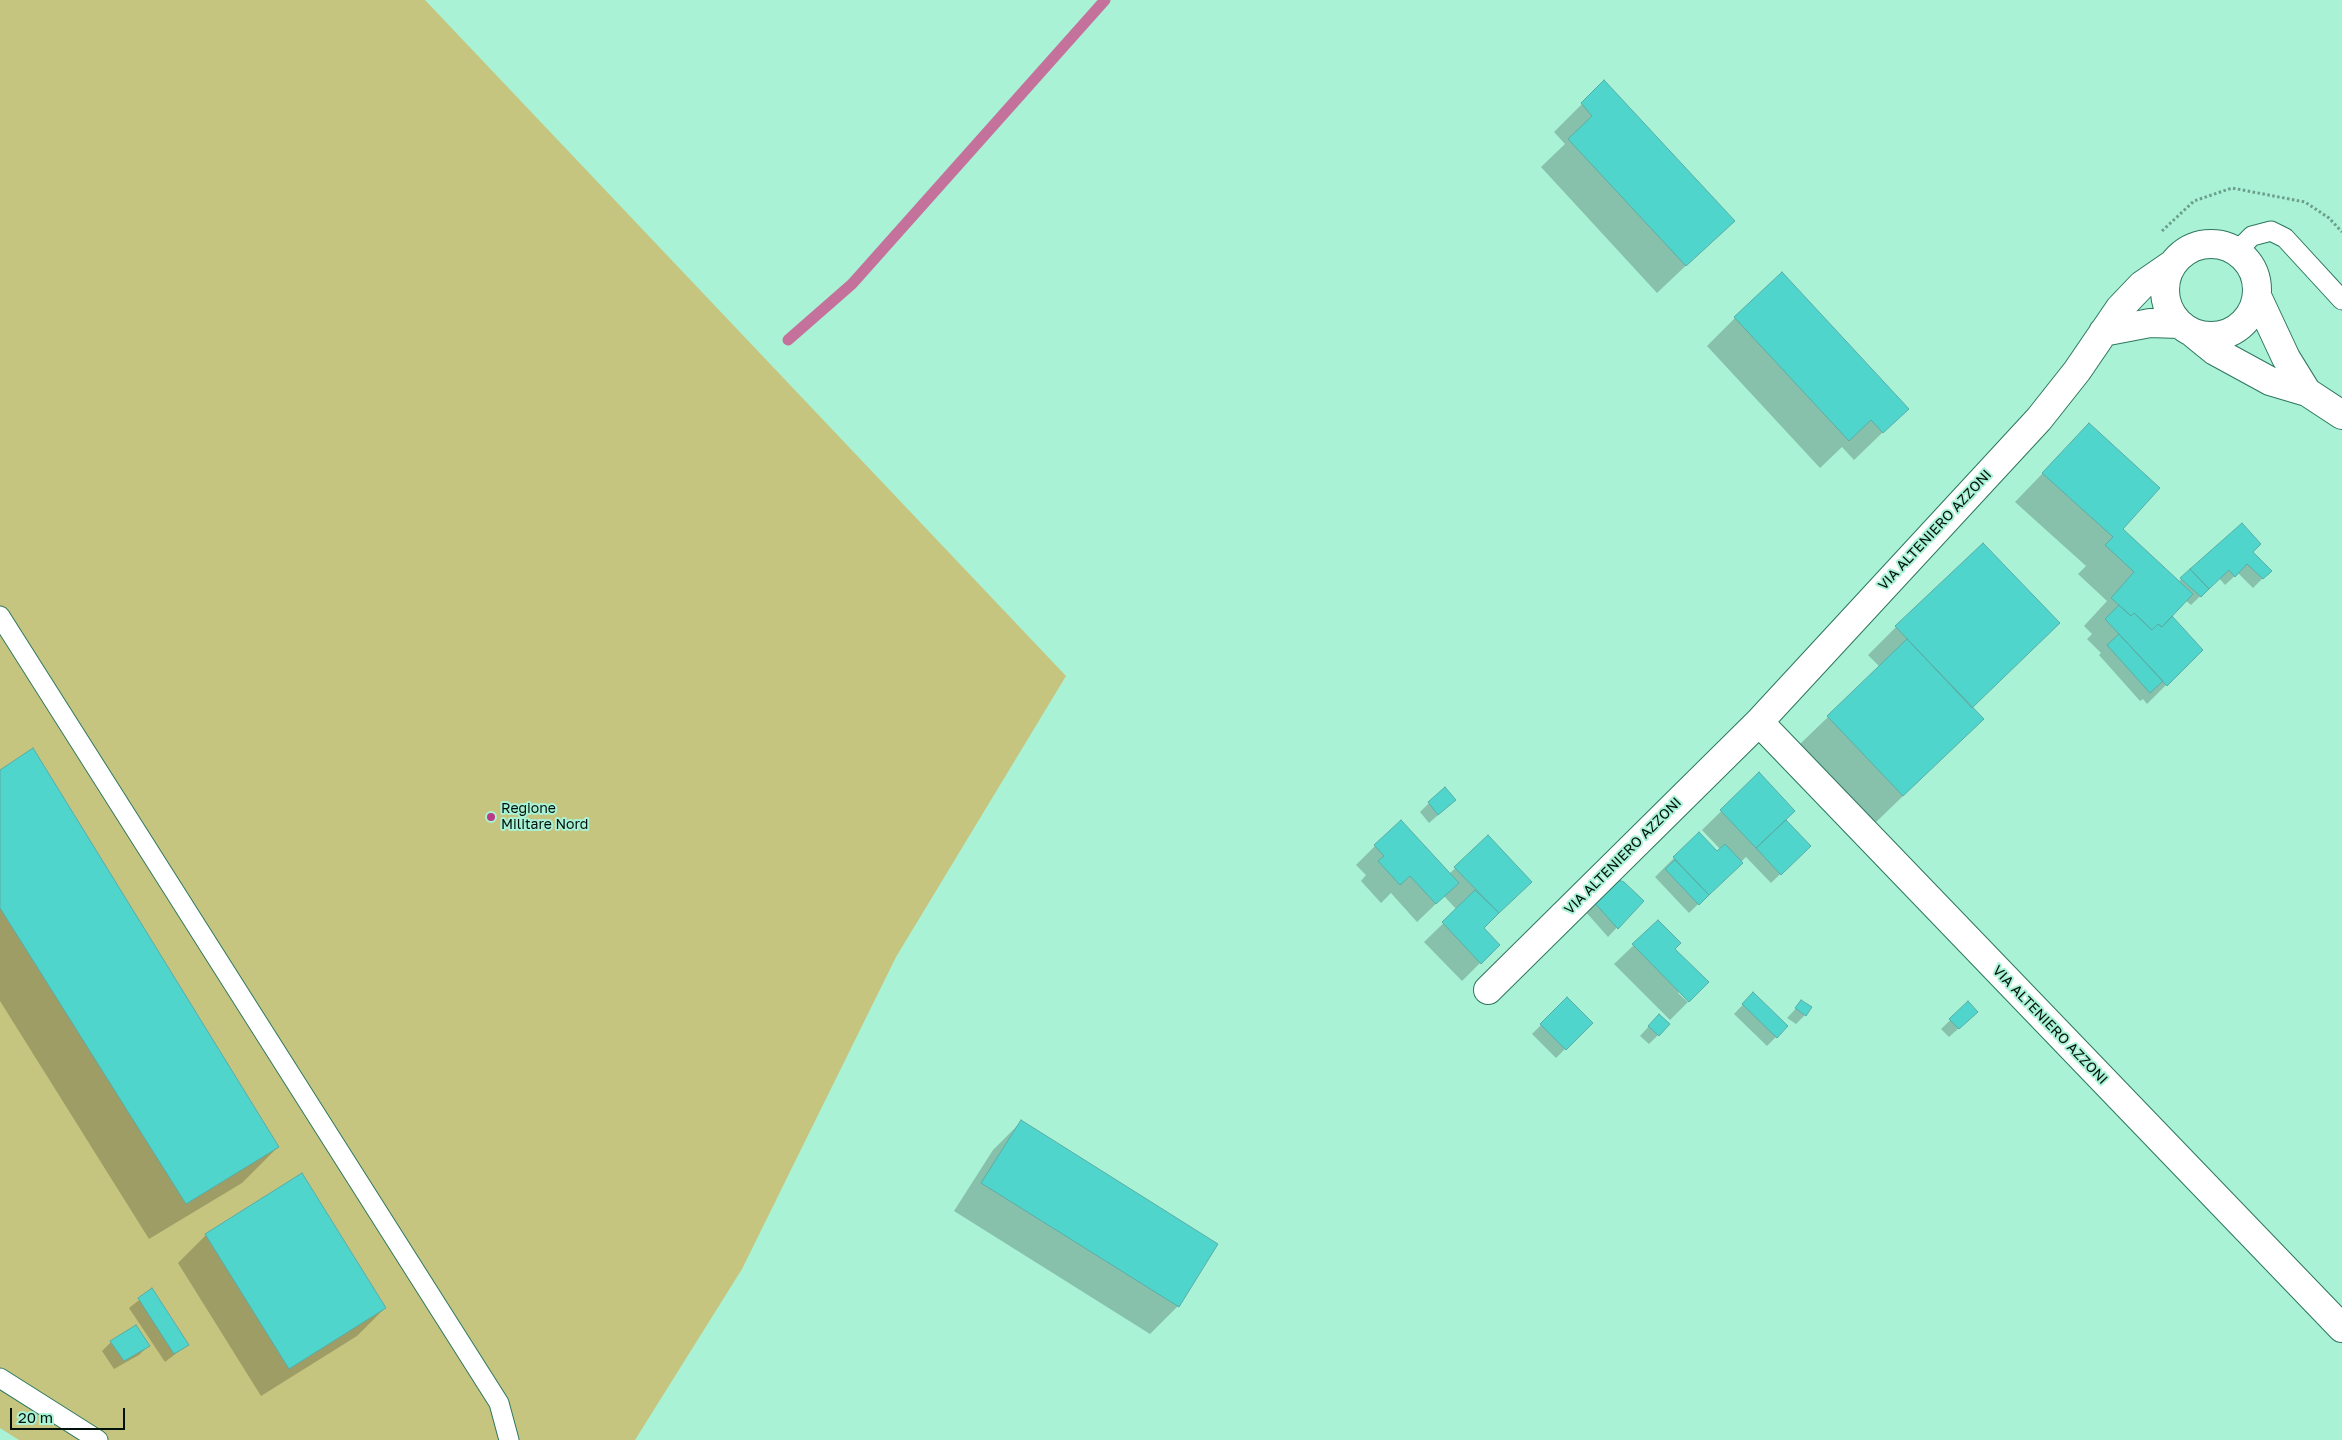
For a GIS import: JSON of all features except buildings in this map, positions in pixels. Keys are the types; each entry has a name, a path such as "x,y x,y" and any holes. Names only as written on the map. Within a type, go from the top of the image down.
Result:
{"street":[{"path":"2103,332 2150,323 2186,329 2210,337 2227,334 2242,325 2252,312 2257,296 2256,279 2250,263 2237,252 2224,245 2209,243 2195,246 2182,254 2172,265 2166,280 2164,296 2169,312 2186,329 2216,351 2270,381 2307,392 2342,415"},
{"name":"VIA ALTENIERO AZZONI","path":"1488,990 1759,722 2039,419 2078,371 2120,308 2142,285 2172,265"},
{"path":"2257,296 2286,358 2307,392"},
{"name":"VIA ALTENIERO AZZONI","path":"1759,722 2342,1328"}],"lane":[{"path":"2237,252 2252,236 2271,231 2286,238 2342,300"},
{"path":"0,616 499,1402 509,1440"},
{"path":"0,1378 98,1440"}],"path":[{"path":"2156,237 2194,201 2232,188 2305,202 2329,218 2342,232"}],"shaded area":[{"name":"Regione Militare Nord","path":"0,0 425,0 1066,676 896,957 742,1269 635,1440 19,1440 0,1428"}],"waterway":[{"path":"788,340 852,284 1105,0"}],"place":[{"name":"Regione Militare Nord","path":"491,817"}]}
